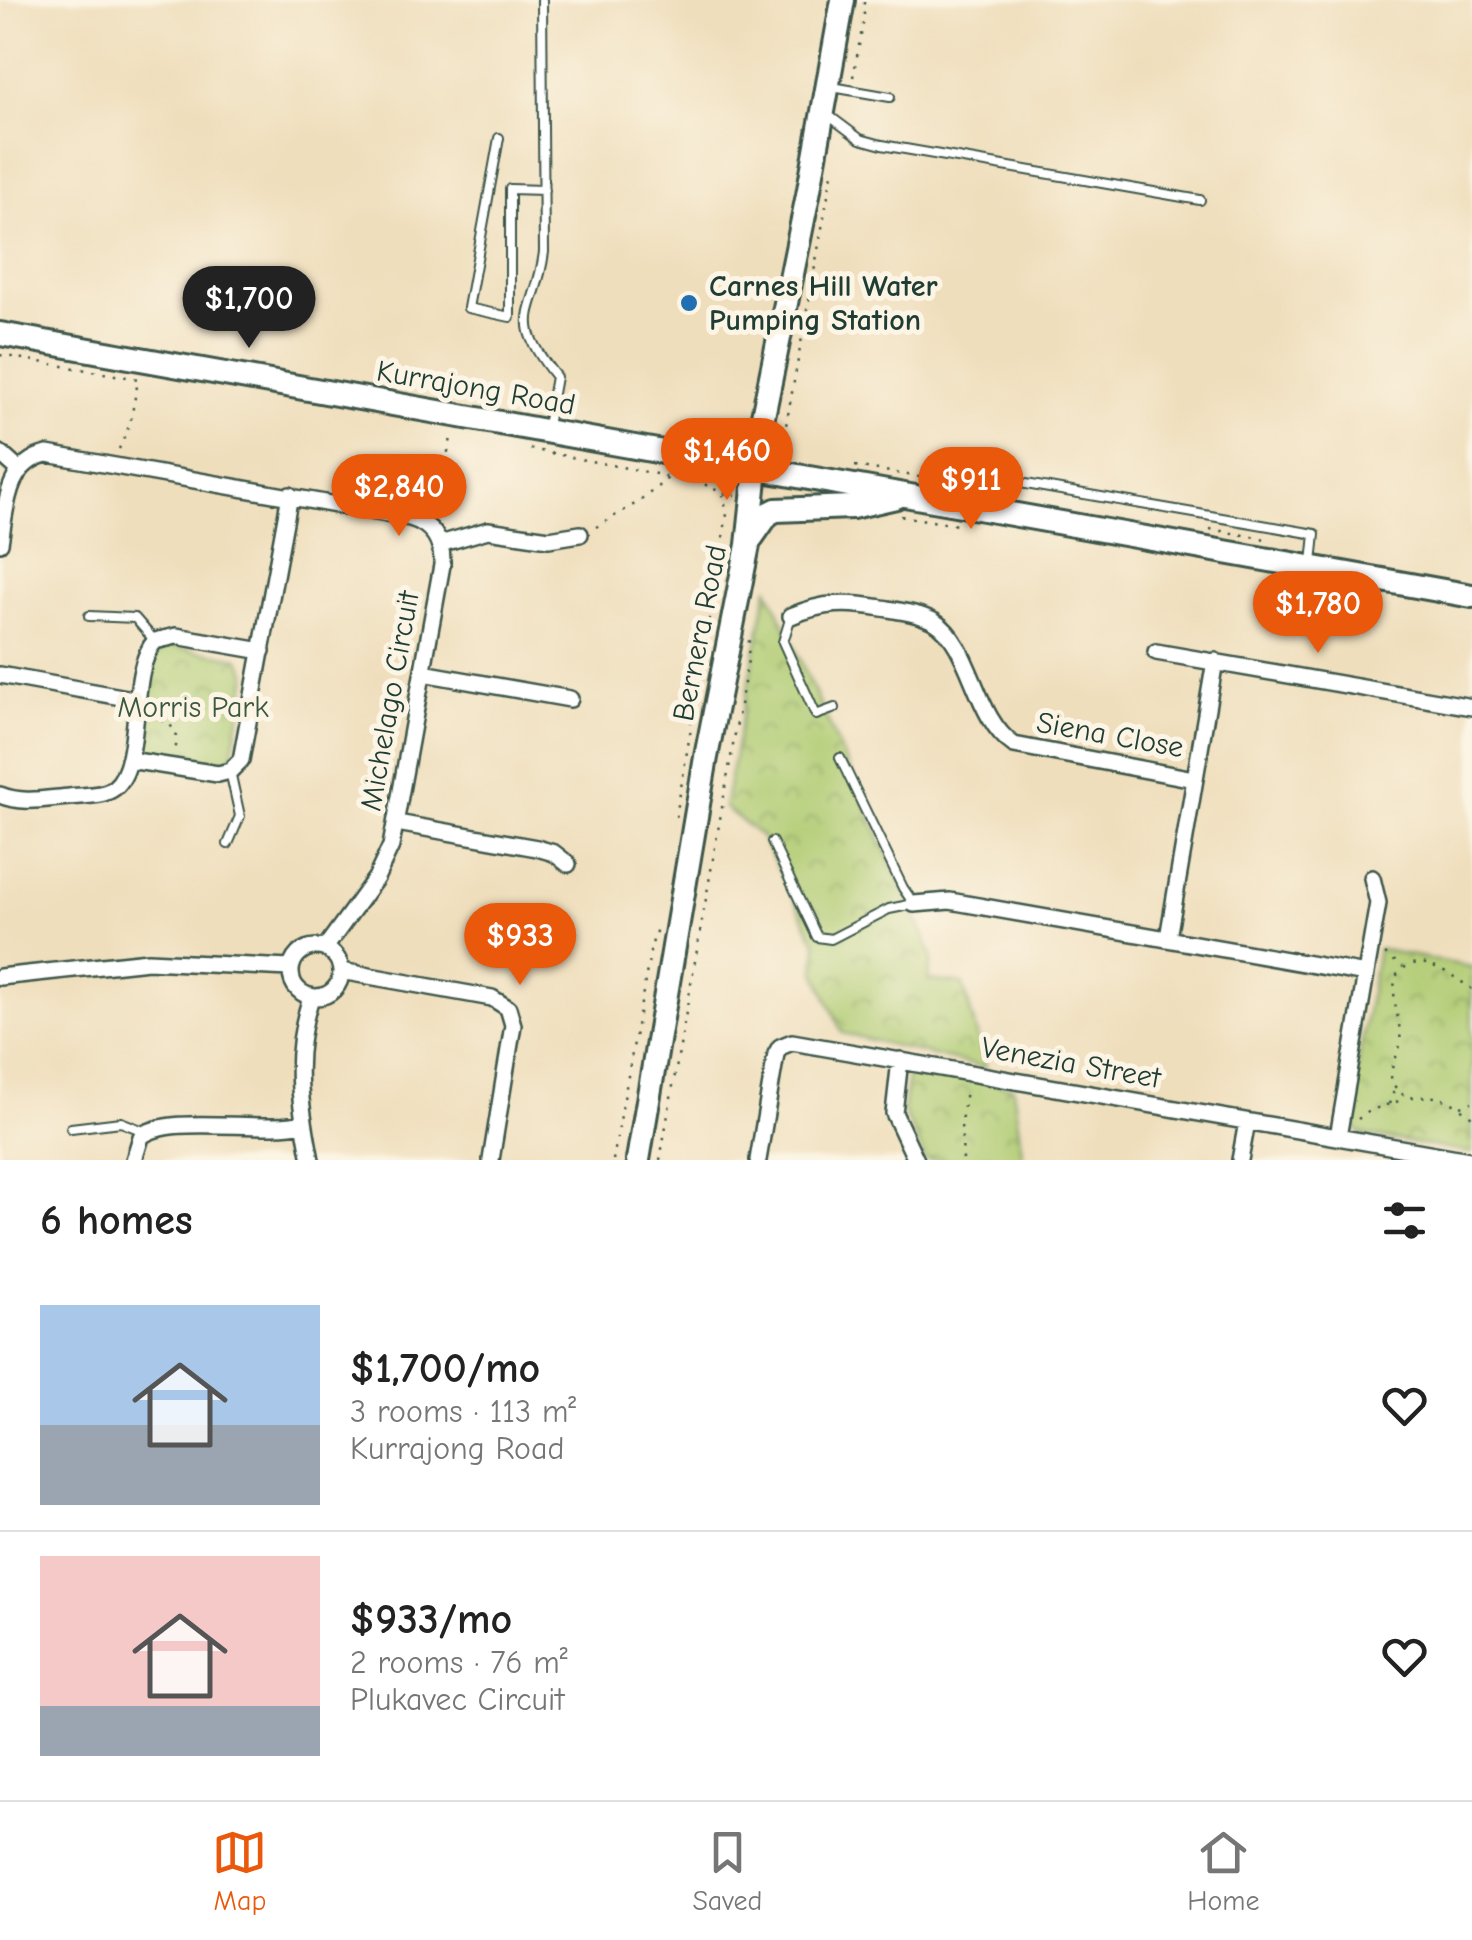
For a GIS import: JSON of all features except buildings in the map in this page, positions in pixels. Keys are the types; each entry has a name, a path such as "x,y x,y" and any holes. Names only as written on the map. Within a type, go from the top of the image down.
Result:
{"main road":[{"name":"Bernera Road","path":"638,1160 706,757 748,544 779,328 843,0"},
{"name":"Kurrajong Road","path":"0,334 1472,596"},
{"path":"748,544 768,514 776,510 852,507 909,494"}],"street":[{"path":"0,454 19,470"},
{"path":"0,542 9,490 19,470 46,454 410,518 425,524 440,544 488,530 548,539 580,534"},
{"path":"129,760 211,774 230,771 244,752 290,496"},
{"name":"Michelago Circuit","path":"325,948 382,868 397,823 442,565 440,544"},
{"name":"Siena Close","path":"791,616 837,602 926,618 948,634 993,725 1014,745 1194,779"},
{"path":"0,795 22,801 104,793 122,780 147,654 155,642 176,636 262,651"},
{"path":"1156,652 1472,707"},
{"path":"1168,938 1216,662"},
{"path":"423,673 570,699"},
{"path":"0,675 136,708"},
{"path":"397,823 538,848 568,864"},
{"path":"1338,1137 1378,902 1372,878"},
{"path":"914,904 950,901 1366,974"},
{"path":"325,948 336,956 341,971 329,993 311,996 296,988 290,968 298,952 325,948"},
{"path":"0,977 148,962 290,968"},
{"path":"341,971 492,998 508,1008 513,1026 490,1160"},
{"path":"310,1160 297,1061 311,996"},
{"name":"Venezia Street","path":"758,1160 776,1054 785,1043 801,1042 1338,1137 1428,1157 1469,1160"},
{"path":"900,1060 894,1113 916,1160"},
{"path":"1240,1160 1247,1122"},
{"path":"134,1160 137,1143 146,1132 170,1125 278,1128 303,1124"}],"lane":[{"path":"542,0 541,275 526,313 536,353 556,377 547,431"},
{"path":"828,86 890,98"},
{"path":"823,111 860,139 882,145 1200,200"},
{"path":"499,138 468,308 510,316 510,189 544,190"},
{"path":"940,500 946,470 1315,534 1311,567"},
{"path":"89,616 136,618 155,642"},
{"path":"791,616 783,642 816,716 835,708"},
{"path":"772,842 817,936 831,938 889,909 914,904 840,758"},
{"path":"228,844 240,816 230,771"},
{"path":"70,1128 121,1122 146,1132"}],"path":[{"path":"790,454 785,430 828,197"},
{"path":"0,354 156,382"},
{"path":"116,464 130,424 138,379"},
{"path":"425,524 442,482 452,432"},
{"path":"518,445 710,486 722,494 727,514 676,818"},
{"path":"580,534 601,525 669,478"},
{"path":"660,1160 746,676 750,633"},
{"path":"136,708 174,727 178,738 173,768"},
{"path":"613,1160 660,916"},
{"path":"1370,947 1404,968"},
{"path":"1409,1098 1395,1088 1390,1072 1400,1043 1398,975 1404,968 1422,963 1472,989"},
{"path":"963,1160 962,1122 968,1073"},
{"path":"1388,1105 1395,1088"},
{"path":"1338,1137 1371,1110 1409,1098 1436,1096 1472,1117"},
{"path":"1460,1107 1472,1102"}],"green space":[{"path":"768,588 927,943 932,958 928,980 963,984 986,1068 842,1033 815,970 817,944 761,836 724,807"},
{"name":"Morris Park","path":"168,646 238,658 247,674 232,758 219,768 152,756 140,741 154,658"},
{"path":"1378,949 1472,967 1472,1153 1360,1134 1349,1116"},
{"path":"909,1070 1013,1087 1023,1160 926,1160 903,1110"}],"place":[{"name":"Carnes Hill Water Pumping Station","path":"689,303"}]}
